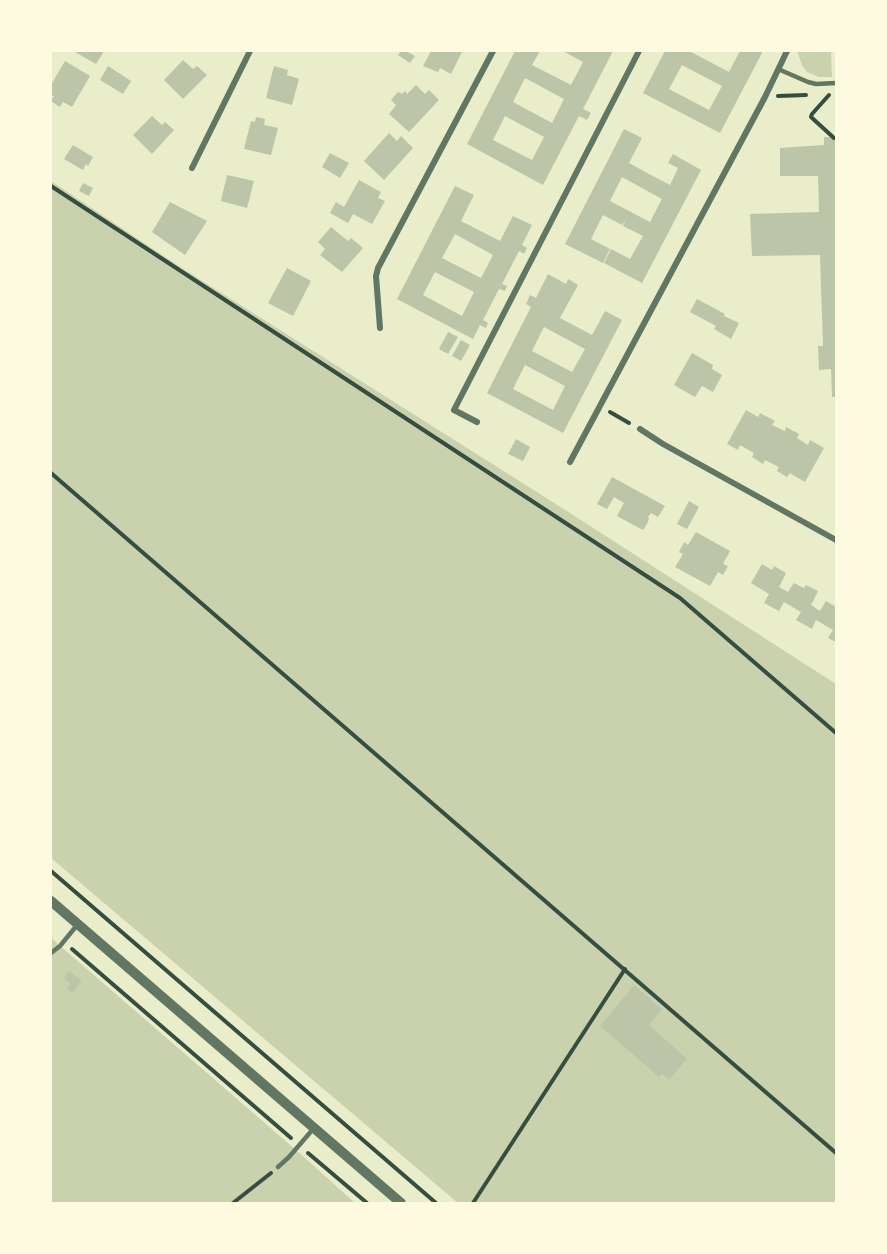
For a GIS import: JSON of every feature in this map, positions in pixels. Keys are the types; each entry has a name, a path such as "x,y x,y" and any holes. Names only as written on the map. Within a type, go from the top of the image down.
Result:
{"street":[{"path":"192,168 250,51"},
{"path":"380,328 376,276 378,268 493,51"},
{"path":"477,422 454,410 639,51"},
{"path":"570,462 765,97 787,51"},
{"path":"640,429 836,540"},
{"path":"51,901 401,1203"}],"lane":[{"path":"778,69 816,84 836,83"},
{"path":"51,953 64,942 78,924"},
{"path":"278,1167 314,1128"}],"path":[{"path":"822,95 836,94"},
{"path":"765,97 815,95"},
{"path":"823,102 811,117 836,138"},
{"path":"51,186 680,598 836,733"},
{"path":"600,406 640,429"},
{"path":"51,473 836,1153"},
{"path":"51,871 436,1203"},
{"path":"64,942 367,1203"},
{"path":"473,1203 625,969"},
{"path":"233,1203 278,1167"}],"green space":[{"path":"797,51 831,51 832,77 819,77 807,72"},
{"path":"51,181 177,265 836,684 836,1203 458,1203 51,858"},
{"path":"51,938 296,1150 355,1203 51,1203"}],"building":[{"path":"73,51 104,51 96,64"},
{"path":"401,51 415,56 410,63 398,55"},
{"path":"431,51 462,52 451,74 440,68 438,72 423,66"},
{"path":"515,51 540,51 532,65 571,85 583,62 563,51 613,51 583,109 591,113 587,120 579,116 543,185 467,144","holes":["525,78 564,99 552,123 513,102","505,116 544,137 532,160 493,140"]},
{"path":"665,51 689,51 729,72 740,51 763,51 720,133 643,93","holes":["682,65 722,86 709,110 669,89"]},
{"path":"183,60 193,69 197,66 207,75 183,99 164,80"},
{"path":"65,61 90,76 72,107 63,102 60,107 51,101 54,96 51,95 51,85"},
{"path":"108,66 131,81 123,94 100,80"},
{"path":"274,66 288,70 287,75 299,79 292,105 266,98"},
{"path":"416,85 425,94 429,90 439,100 409,132 389,114 396,105 391,100 398,92 402,94 405,91 407,94"},
{"path":"152,116 162,125 165,122 174,130 152,154 133,135"},
{"path":"256,117 265,119 264,125 278,128 271,155 244,149 251,121 255,122"},
{"path":"624,129 642,138 629,163 649,174 670,185 678,168 668,163 673,154 701,170 642,283 604,263 611,249 630,259 643,236 623,226 626,220 622,225 603,215 591,239 610,249 603,263 565,244","holes":["622,177 662,199 650,222 610,201"]},
{"path":"389,133 397,141 401,136 413,148 384,180 364,161"},
{"path":"824,137 836,137 836,397 832,397 831,369 819,370 818,346 823,346 820,255 752,256 750,214 819,212 818,176 780,176 780,148 824,145"},
{"path":"73,145 93,157 83,170 64,159"},
{"path":"330,153 349,163 340,178 322,167"},
{"path":"227,175 254,181 247,208 221,201"},
{"path":"359,180 381,192 378,198 385,201 372,224 353,214 348,223 330,213 336,202 344,207"},
{"path":"83,183 93,188 89,196 79,191"},
{"path":"455,186 474,195 461,221 500,241 513,216 532,225 522,245 527,248 524,254 519,251 502,284 507,286 505,291 499,289 483,320 488,323 486,328 480,325 473,339 397,299","holes":["455,234 493,255 481,278 442,258","435,272 474,292 462,316 423,295"]},
{"path":"170,202 207,221 185,255 152,232"},
{"path":"331,227 348,241 351,238 363,248 342,272 320,255 325,249 318,242"},
{"path":"287,268 311,281 293,316 268,303"},
{"path":"548,274 566,284 568,279 578,285 560,318 592,335 605,311 622,320 563,433 487,393 531,307 526,304 530,295 536,298","holes":["544,327 585,349 572,372 532,351","525,365 565,386 553,410 513,389"]},
{"path":"697,299 739,323 731,339 714,329 716,326 690,312"},
{"path":"448,332 458,337 448,354 439,349"},
{"path":"461,340 470,345 461,361 452,356"},
{"path":"692,353 713,365 712,369 722,375 713,392 702,386 695,397 674,385"},
{"path":"746,410 758,417 760,413 775,421 772,425 785,431 786,427 799,434 797,438 808,445 810,440 824,448 805,482 790,473 787,477 777,471 779,467 765,460 763,464 752,457 754,453 740,445 738,450 727,444"},
{"path":"516,439 530,447 523,461 508,454"},
{"path":"612,477 665,506 658,517 651,513 643,530 617,516 624,503 614,497 607,509 597,504"},
{"path":"689,501 699,507 687,529 677,524"},
{"path":"696,532 730,551 723,564 728,566 723,575 718,572 710,586 675,567 683,554 679,552 684,542 688,545"},
{"path":"762,564 772,570 774,566 786,573 779,587 788,592 794,583 804,588 806,585 818,591 811,605 820,611 826,601 836,607 836,642 828,638 833,630 816,620 812,629 796,620 801,612 784,602 779,611 764,603 769,594 751,583"},
{"path":"69,971 82,981 72,993 67,989 71,984 64,978"},
{"path":"634,985 662,1009 649,1025 687,1059 669,1080 662,1074 659,1077 600,1026"}]}
